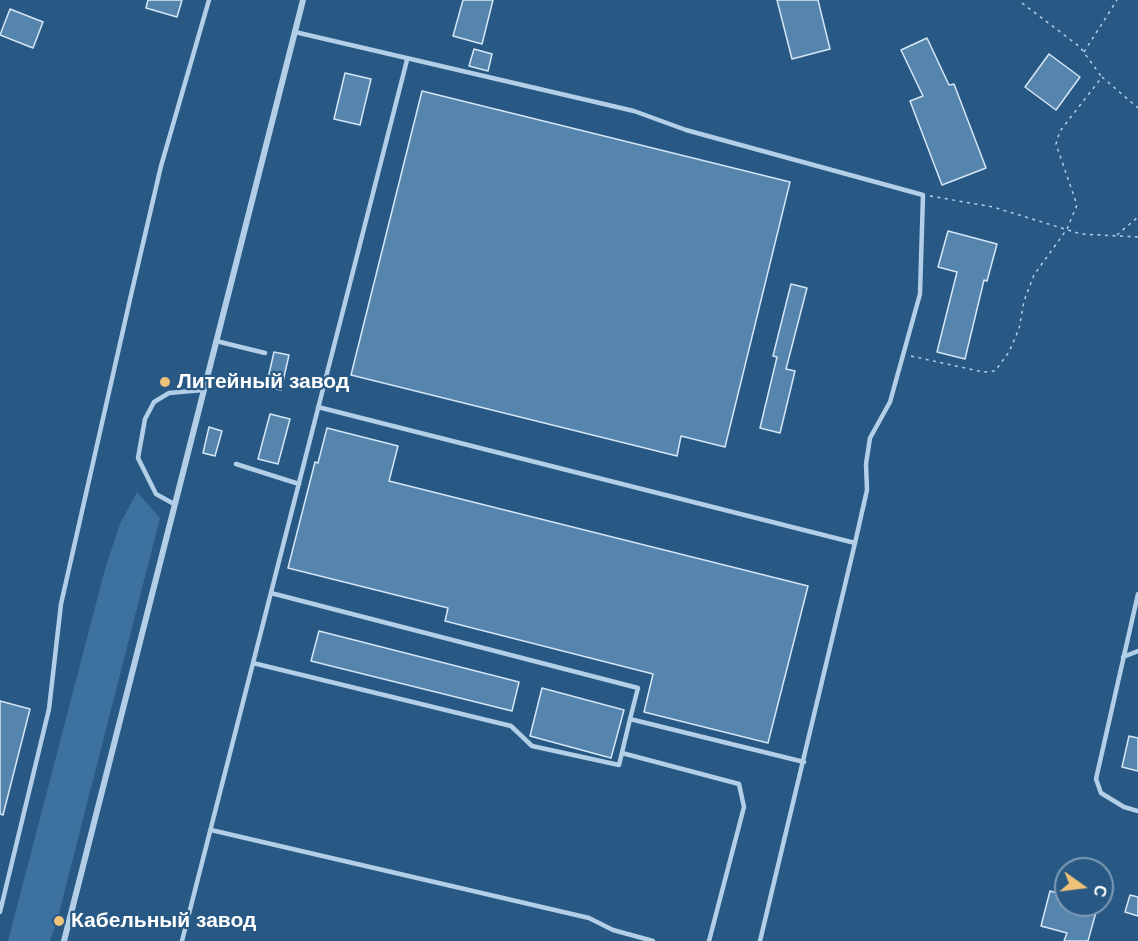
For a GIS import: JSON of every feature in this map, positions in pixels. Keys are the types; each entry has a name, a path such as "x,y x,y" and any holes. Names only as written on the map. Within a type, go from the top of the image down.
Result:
{"street":[{"path":"64,941 303,0"}],"lane":[{"path":"0,912 49,709 61,604 130,296 161,166 209,0"},
{"path":"295,32 407,60 634,111 686,130 923,195 920,294 905,355 890,402 870,438 866,464 867,490 760,941"},
{"path":"182,941 407,60"},
{"path":"216,341 265,353"},
{"path":"174,504 156,494 138,458 143,427 154,402 169,393 203,390"},
{"path":"318,407 855,543"},
{"path":"236,464 299,484"},
{"path":"253,663 511,726 532,746 619,765 638,688 271,593"},
{"path":"1138,594 1096,779 1101,793 1124,807 1138,811"},
{"path":"1123,657 1138,651"},
{"path":"630,719 804,762"},
{"path":"622,753 739,784 744,807 709,941"},
{"path":"211,830 588,918 613,930 652,941"}],"path":[{"path":"1084,53 1117,0"},
{"path":"1022,3 1084,53 1102,77 1138,108"},
{"path":"905,355 983,372 995,371 1009,352 1034,275 1067,230 1077,205 1056,144 1060,131 1102,77"},
{"path":"923,195 993,207 1081,234 1138,237"},
{"path":"1116,235 1138,217"}],"shaded area":[{"path":"137,492 160,518 57,921 50,941 8,941 105,569 120,524"}],"building":[{"path":"148,0 182,0 177,17 146,8"},
{"path":"463,0 493,0 482,44 453,36"},
{"path":"777,0 818,0 830,49 792,59"},
{"path":"10,9 43,22 33,48 0,35"},
{"path":"927,38 949,85 954,84 986,168 942,185 910,101 923,96 901,50"},
{"path":"474,49 492,54 488,71 469,66"},
{"path":"1049,54 1080,77 1056,110 1025,87"},
{"path":"345,73 371,79 360,125 334,119"},
{"path":"422,91 790,182 725,447 681,436 677,456 351,375"},
{"path":"948,231 997,244 987,281 984,280 965,359 937,352 957,272 938,267"},
{"path":"791,284 807,288 786,369 795,371 780,433 760,428 777,357 773,356"},
{"path":"274,352 289,355 281,390 266,387"},
{"path":"270,414 290,419 278,464 258,459"},
{"path":"209,427 222,431 215,456 203,453"},
{"path":"327,428 398,446 389,481 808,586 768,743 644,712 653,674 445,621 448,608 288,568 315,462 318,463"},
{"path":"319,631 519,682 512,711 311,661"},
{"path":"542,688 624,710 611,758 530,736"},
{"path":"0,701 30,709 3,815 0,814"},
{"path":"1129,736 1138,738 1138,771 1122,767"},
{"path":"1050,891 1054,892 1054,917 1095,917 1088,941 1064,941 1067,933 1041,926"},
{"path":"1130,895 1138,897 1138,916 1125,912"}],"place":[{"name":"Литейный завод","path":"165,382"},
{"name":"Кабельный завод","path":"59,921"}]}
